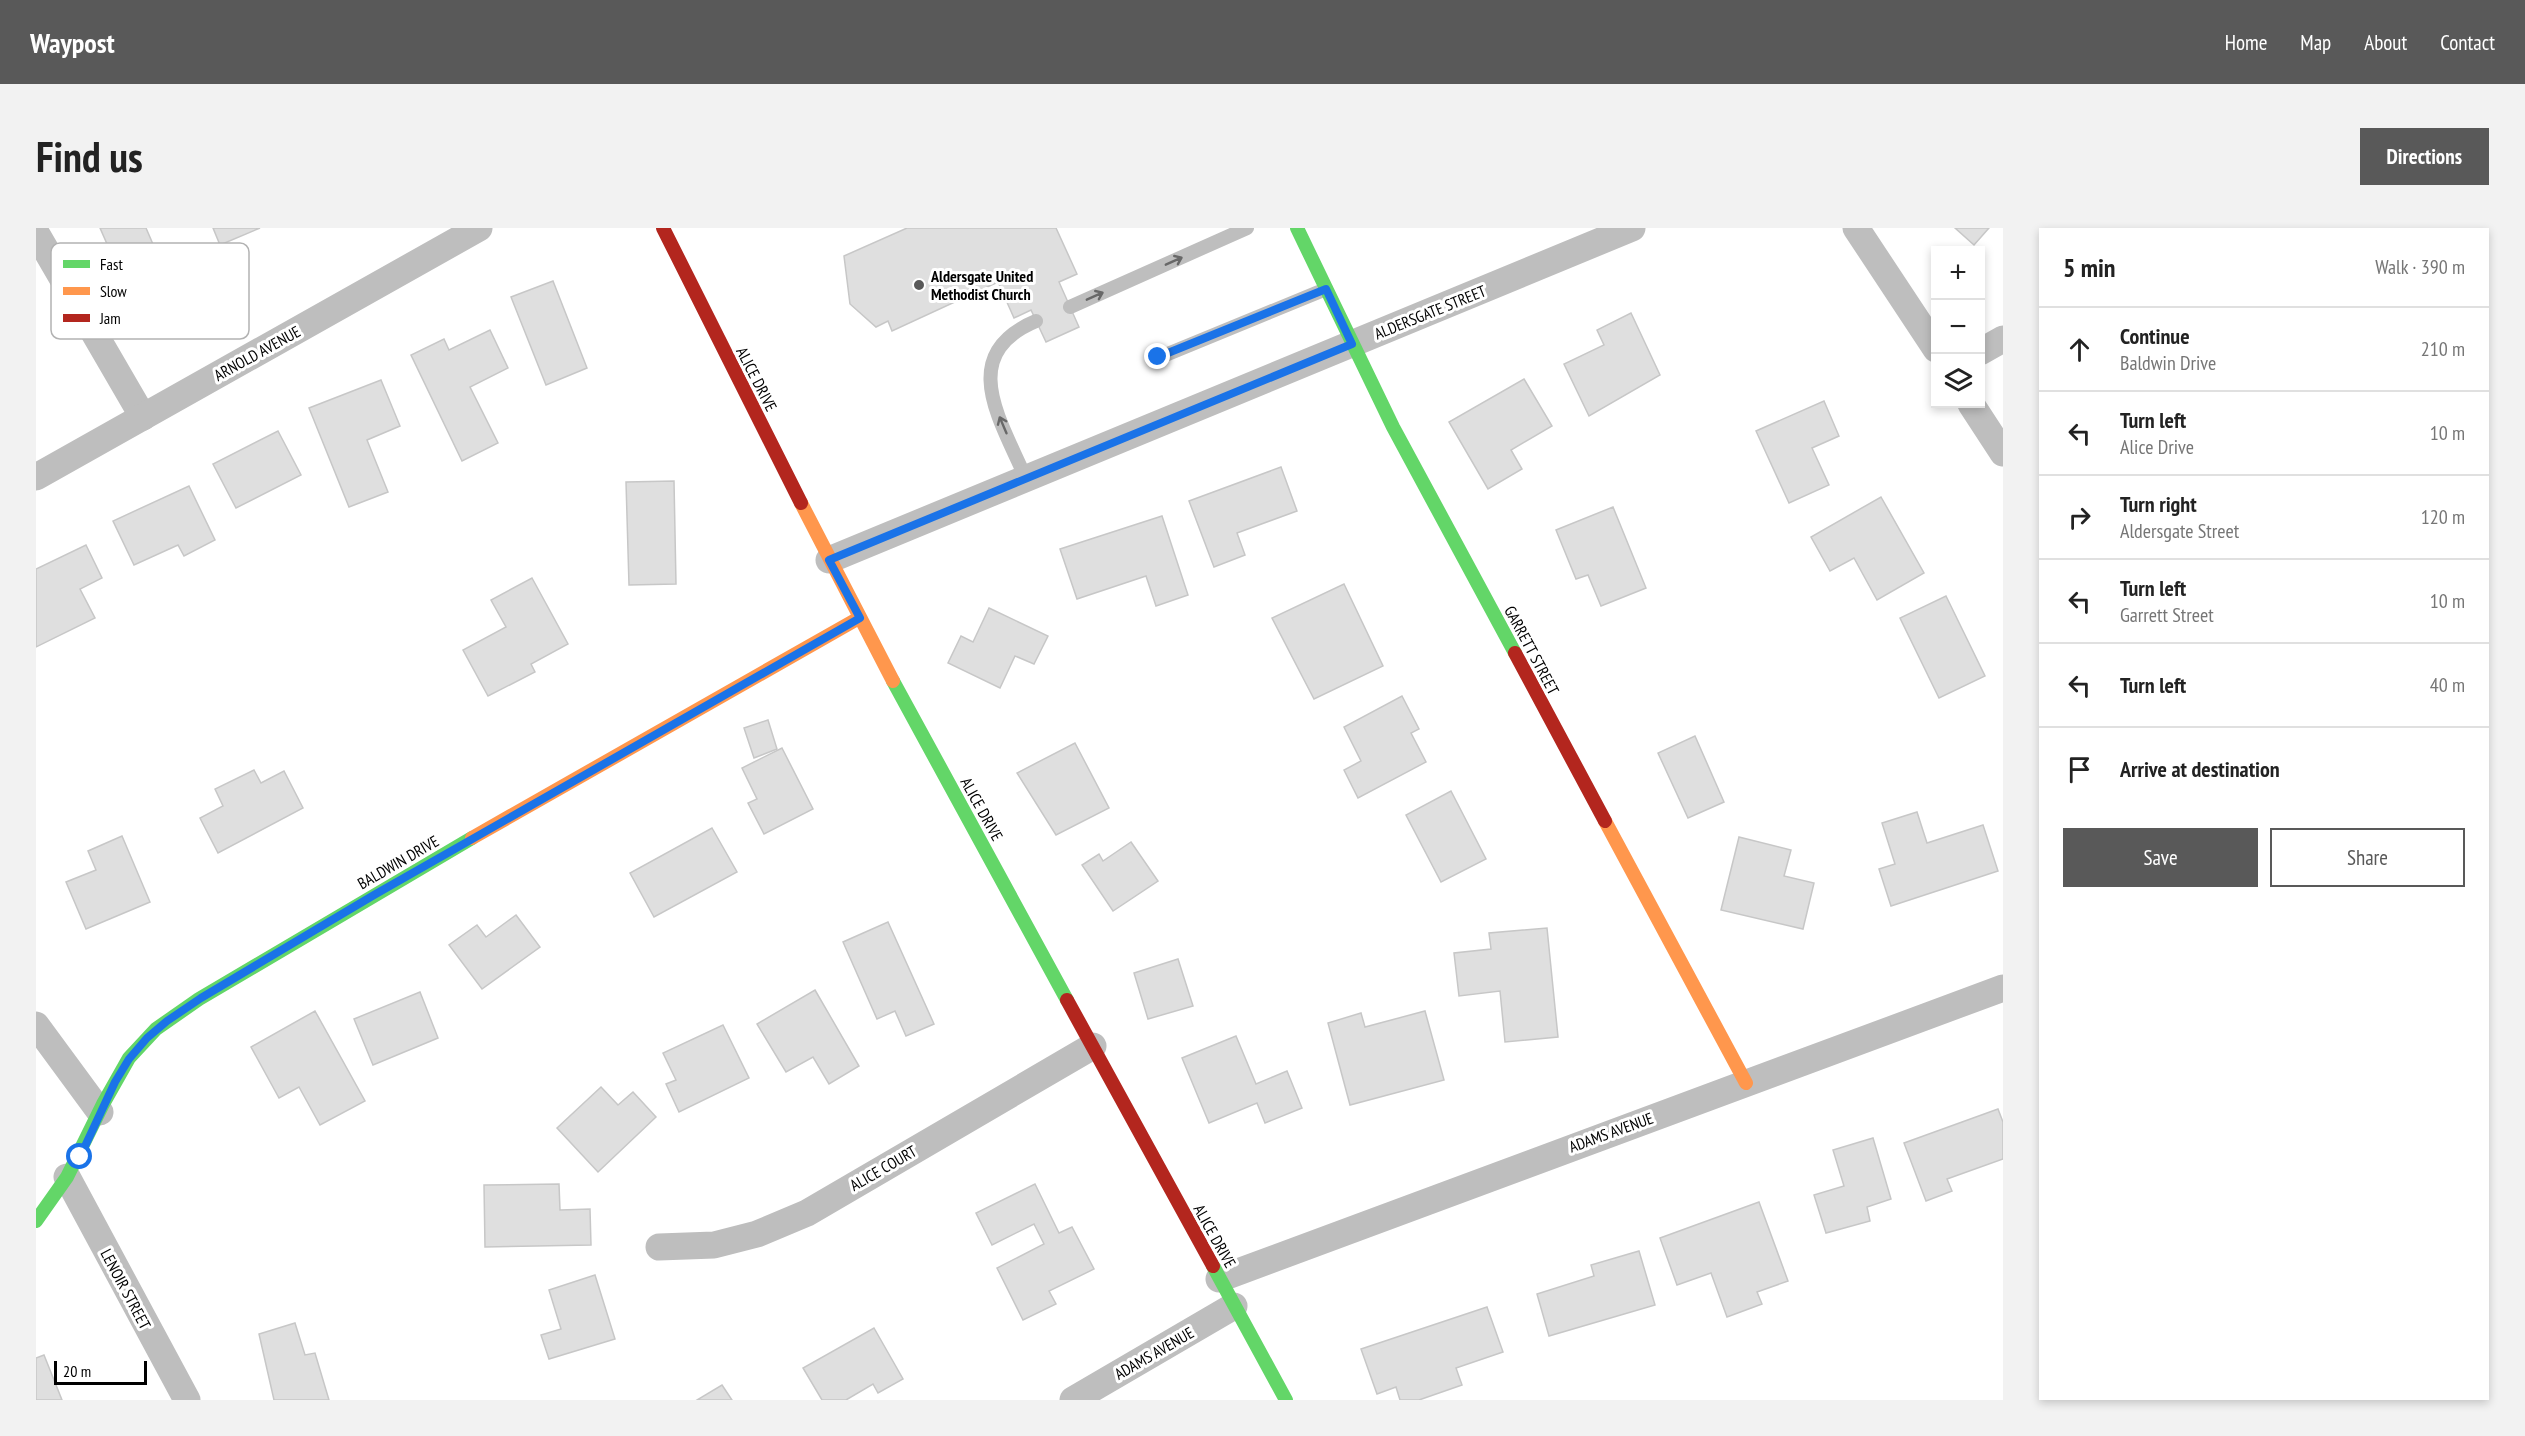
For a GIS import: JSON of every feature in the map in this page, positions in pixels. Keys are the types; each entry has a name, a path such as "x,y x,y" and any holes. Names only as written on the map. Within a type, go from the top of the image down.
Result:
{"street":[{"name":"ARNOLD AVENUE","path":"36,477 479,228"},
{"name":"ALICE DRIVE","path":"663,228 829,560 1286,1400"},
{"name":"GARRETT STREET","path":"1297,228 1394,428 1746,1083"},
{"name":"ALDERSGATE STREET","path":"829,560 1632,228"},
{"path":"1856,228 1931,343"},
{"path":"36,233 51,259"},
{"path":"98,339 143,417"},
{"path":"1985,349 2003,339"},
{"path":"1974,408 2003,453"},
{"name":"BALDWIN DRIVE","path":"36,1221 46,1210 80,1157 119,1074 147,1038 201,998 385,889 860,618"},
{"name":"ADAMS AVENUE","path":"1219,1279 2003,988"},
{"path":"36,1025 100,1112"},
{"name":"ALICE COURT","path":"659,1247 714,1245 758,1234 807,1213 1093,1046"},
{"name":"LENOIR STREET","path":"67,1177 186,1400"},
{"name":"ADAMS AVENUE","path":"1073,1400 1234,1306"}],"lane":[{"path":"1070,307 1247,228"},
{"path":"1158,357 1326,289"},
{"path":"1026,479 994,403 989,371 1002,343 1020,328 1036,321"}],"building":[{"path":"100,228 146,228 152,243 107,243"},
{"path":"213,228 260,228 225,243 219,243"},
{"name":"Aldersgate United Methodist Church","path":"907,228 1056,228 1077,274 1059,282 1079,327 1046,342 1031,310 1014,318 998,282 892,331 888,321 876,327 850,304 844,256"},
{"path":"1955,228 1989,228 1974,245"},
{"path":"553,281 587,368 546,385 511,297"},
{"path":"1631,313 1660,375 1589,416 1564,364 1604,345 1597,330"},
{"path":"490,330 508,368 470,387 498,443 462,461 411,355 444,339 449,350"},
{"path":"1524,379 1552,426 1511,450 1522,469 1488,489 1449,422"},
{"path":"381,380 400,426 367,440 388,492 349,507 309,408"},
{"path":"1824,401 1839,436 1812,448 1829,485 1789,503 1756,431"},
{"path":"278,431 301,475 236,508 213,464"},
{"path":"1281,467 1297,511 1237,533 1245,555 1214,567 1189,501"},
{"path":"674,481 676,584 629,585 626,482"},
{"path":"189,486 215,540 184,556 178,545 134,565 113,521"},
{"path":"1881,497 1924,573 1877,600 1854,558 1830,571 1811,537"},
{"path":"1613,507 1646,588 1601,606 1588,575 1576,579 1556,530"},
{"path":"1162,516 1188,595 1156,606 1146,576 1077,599 1060,549"},
{"path":"86,545 102,578 80,589 95,618 36,647 36,569"},
{"path":"532,578 568,644 531,664 535,672 488,696 463,650 506,627 491,600"},
{"path":"1344,584 1383,666 1314,699 1272,618"},
{"path":"1946,596 1985,676 1939,698 1900,618"},
{"path":"989,608 1048,636 1034,664 1015,656 1000,688 948,663 961,636 973,642"},
{"path":"1402,696 1419,729 1411,733 1426,762 1358,798 1344,770 1361,761 1344,727"},
{"path":"768,720 777,749 754,758 744,728"},
{"path":"1695,736 1724,802 1688,818 1658,753"},
{"path":"1075,743 1109,808 1056,835 1017,773"},
{"path":"782,748 813,809 764,834 748,803 757,799 742,768"},
{"path":"254,770 261,783 284,771 303,808 218,853 200,818 223,806 215,789"},
{"path":"1451,791 1486,859 1441,882 1406,815"},
{"path":"1917,812 1927,843 1983,825 1998,871 1891,906 1879,869 1895,864 1882,823"},
{"path":"712,828 737,872 654,917 630,873"},
{"path":"122,836 150,902 86,929 66,882 96,870 88,851"},
{"path":"1739,837 1791,850 1784,876 1814,883 1803,929 1721,910"},
{"path":"1131,842 1158,881 1113,911 1082,865 1099,854 1103,861"},
{"path":"516,915 540,947 482,989 449,945 477,925 486,937"},
{"path":"888,922 934,1024 906,1036 895,1011 877,1019 843,942"},
{"path":"1547,928 1558,1037 1505,1042 1500,991 1459,996 1454,953 1491,949 1489,933"},
{"path":"1178,959 1193,1006 1148,1019 1134,973"},
{"path":"815,990 859,1066 829,1084 813,1057 786,1072 757,1024"},
{"path":"420,992 438,1038 373,1065 354,1019"},
{"path":"315,1011 365,1101 320,1125 299,1087 279,1098 251,1047"},
{"path":"1425,1011 1444,1080 1350,1105 1328,1023 1361,1013 1365,1027"},
{"path":"723,1025 749,1078 679,1112 666,1084 676,1080 663,1053"},
{"path":"1236,1036 1256,1084 1287,1071 1302,1108 1265,1123 1257,1103 1209,1123 1182,1058"},
{"path":"601,1087 618,1105 633,1092 656,1117 598,1172 557,1128"},
{"path":"1998,1109 2003,1122 2003,1159 1947,1179 1952,1191 1926,1201 1904,1143"},
{"path":"1873,1138 1891,1199 1867,1207 1870,1221 1826,1233 1814,1195 1844,1186 1833,1150"},
{"path":"559,1184 560,1210 590,1209 591,1245 485,1247 484,1185"},
{"path":"1035,1184 1059,1233 1072,1227 1094,1269 1049,1291 1056,1304 1023,1320 997,1268 1044,1244 1034,1224 992,1245 976,1213"},
{"path":"1759,1202 1788,1281 1757,1292 1762,1304 1727,1317 1711,1273 1677,1285 1660,1238"},
{"path":"1639,1251 1655,1305 1549,1336 1537,1294 1594,1276 1591,1265"},
{"path":"595,1275 615,1339 549,1359 541,1335 561,1329 549,1290"},
{"path":"1487,1307 1503,1352 1456,1368 1462,1385 1419,1400 1400,1400 1396,1387 1377,1394 1361,1349"},
{"path":"295,1323 305,1355 315,1353 329,1400 274,1400 259,1334"},
{"path":"874,1328 903,1379 878,1393 873,1384 846,1400 822,1400 803,1368"},
{"path":"44,1355 62,1400 36,1400 36,1358"},
{"path":"722,1385 732,1400 697,1400"}],"traffic: fast":[{"path":"1297,228 1393,427 1515,653"},
{"path":"893,681 1067,1000"},
{"path":"36,1221 67,1177 103,1104 129,1058 156,1029 199,999 472,838"},
{"path":"1213,1266 1286,1400"}],"traffic: slow":[{"path":"801,503 893,681"},
{"path":"472,838 859,618"},
{"path":"1605,821 1746,1083"}],"traffic: jam":[{"path":"663,228 801,503"},
{"path":"1515,653 1605,821"},
{"path":"1067,1000 1213,1266"}],"place":[{"name":"Aldersgate United Methodist Church","path":"919,285"}],"route":[{"path":"80,1157 115,1082 129,1059 147,1038 167,1021 201,998 374,895 860,618 829,560 1352,344 1326,289 1158,357"}]}
